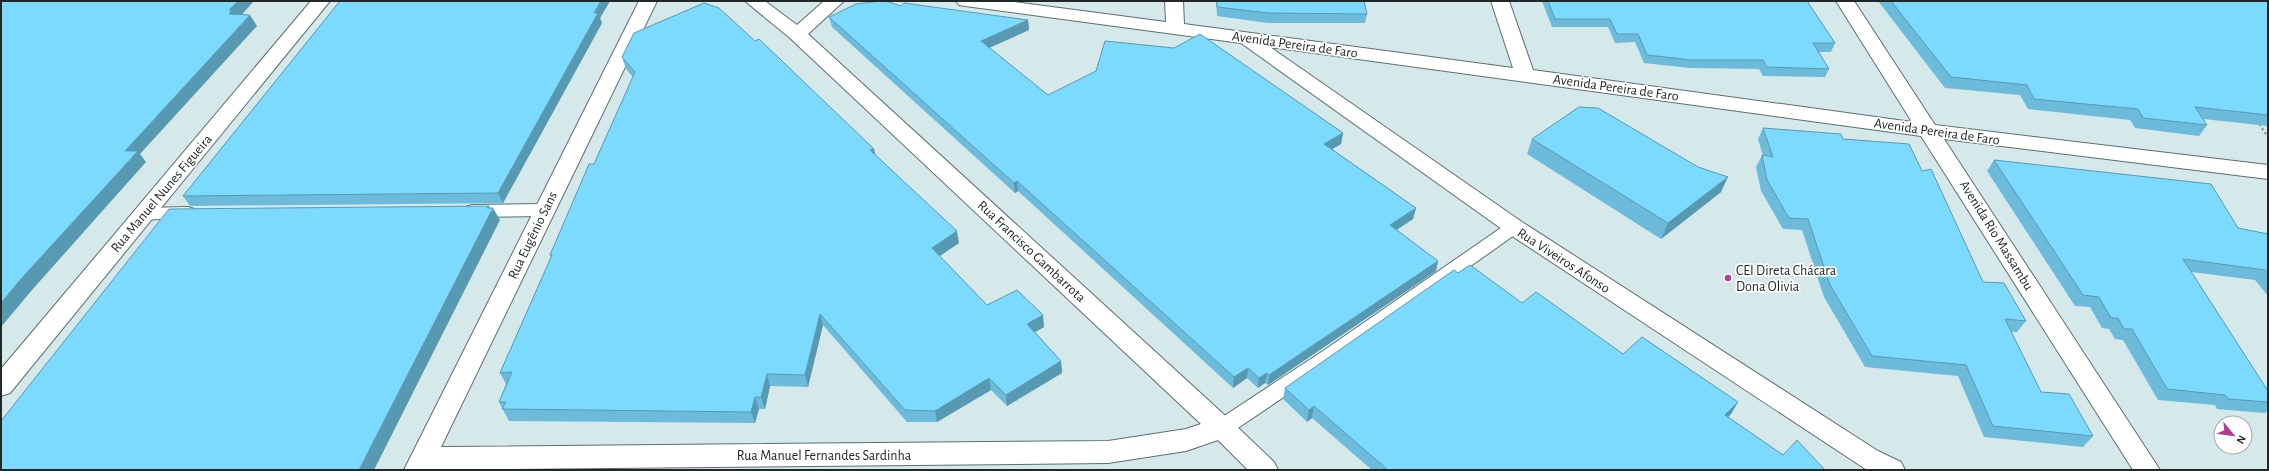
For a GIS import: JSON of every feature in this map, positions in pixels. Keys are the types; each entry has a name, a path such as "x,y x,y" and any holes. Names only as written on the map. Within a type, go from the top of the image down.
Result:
{"street":[{"name":"Rua Manuel Nunes Figueira","path":"1,386 322,1"},
{"name":"Rua Eugênio Sans","path":"420,464 648,1"},
{"name":"Rua Francisco Gambarrota","path":"754,1 797,34 1222,428 1264,470"},
{"path":"797,34 835,1"},
{"name":"Avenida Pereira de Faro","path":"965,1 1524,75 1930,131 2268,172"},
{"path":"1174,1 1175,28"},
{"path":"1500,1 1524,75"},
{"name":"Avenida Rio Massambu","path":"1845,1 2148,470"},
{"name":"Rua Viveiros Afonso","path":"1244,38 1514,227 1869,459 1892,470"},
{"name":"Rua Manuel Fernandes Sardinha","path":"420,464 1108,452 1186,440 1222,428"}],"lane":[{"path":"454,211 544,210"},
{"path":"143,214 207,213"},
{"path":"1222,428 1336,351 1514,227"}],"path":[{"path":"2255,117 2268,137"}],"building":[{"path":"1,1 238,1 229,10 232,10 229,14 250,15 125,151 138,151 21,279 1,303"},
{"path":"340,1 601,1 594,13 598,13 498,193 183,196"},
{"path":"886,1 901,6 904,3 1028,20 981,41 1048,95 1096,71 1105,41 1174,48 1200,34 1343,133 1324,144 1416,208 1390,225 1438,261 1269,375 1267,373 1259,378 1248,368 1234,377 1017,181 1014,183 829,17 856,4"},
{"path":"1217,1 1364,1 1367,14 1269,13 1217,7"},
{"path":"1548,1 1807,1 1835,43 1813,43 1829,69 1767,67 1763,60 1692,60 1647,55 1638,34 1617,34 1610,19 1555,19"},
{"path":"1891,1 2268,1 2268,115 2195,107 2207,125 2143,118 2138,109 2034,99 2027,85 1951,77"},
{"path":"704,3 719,8 755,41 759,39 874,149 870,150 957,231 932,248 987,305 1017,290 1043,315 1027,324 1061,361 1006,395 989,378 935,411 905,410 820,314 805,375 767,374 761,397 755,397 751,412 502,409 506,402 499,402 512,372 500,373 552,255 550,255 589,164 594,164 635,72 622,57 634,33"},
{"path":"1579,107 1598,108 1698,167 1728,177 1668,223 1532,139"},
{"path":"1763,128 1841,134 1843,139 1909,144 1922,171 1931,169 1983,282 2004,283 2026,321 2005,319 2041,392 2069,394 2093,436 1993,426 1966,365 1872,356 1830,285 1808,219 1789,218 1767,180 1762,155 1773,157"},
{"path":"1994,160 2211,184 2238,228 2268,234 2268,274 2265,270 2183,259 2268,391 2268,402 2228,399 2225,395 2167,389 2132,329 2124,329 2118,318 2111,318 2099,297 2083,295"},
{"path":"489,206 487,208 493,208 359,470 1,470 1,421 169,209"},
{"path":"1470,265 1522,303 1536,292 1623,354 1642,337 1738,402 1725,415 1783,455 1797,440 1825,470 1388,470 1314,406 1309,410 1285,388 1454,270 1458,273"}],"place":[{"name":"CEI Direta Chácara Dona Olivia","path":"1728,278"}]}
